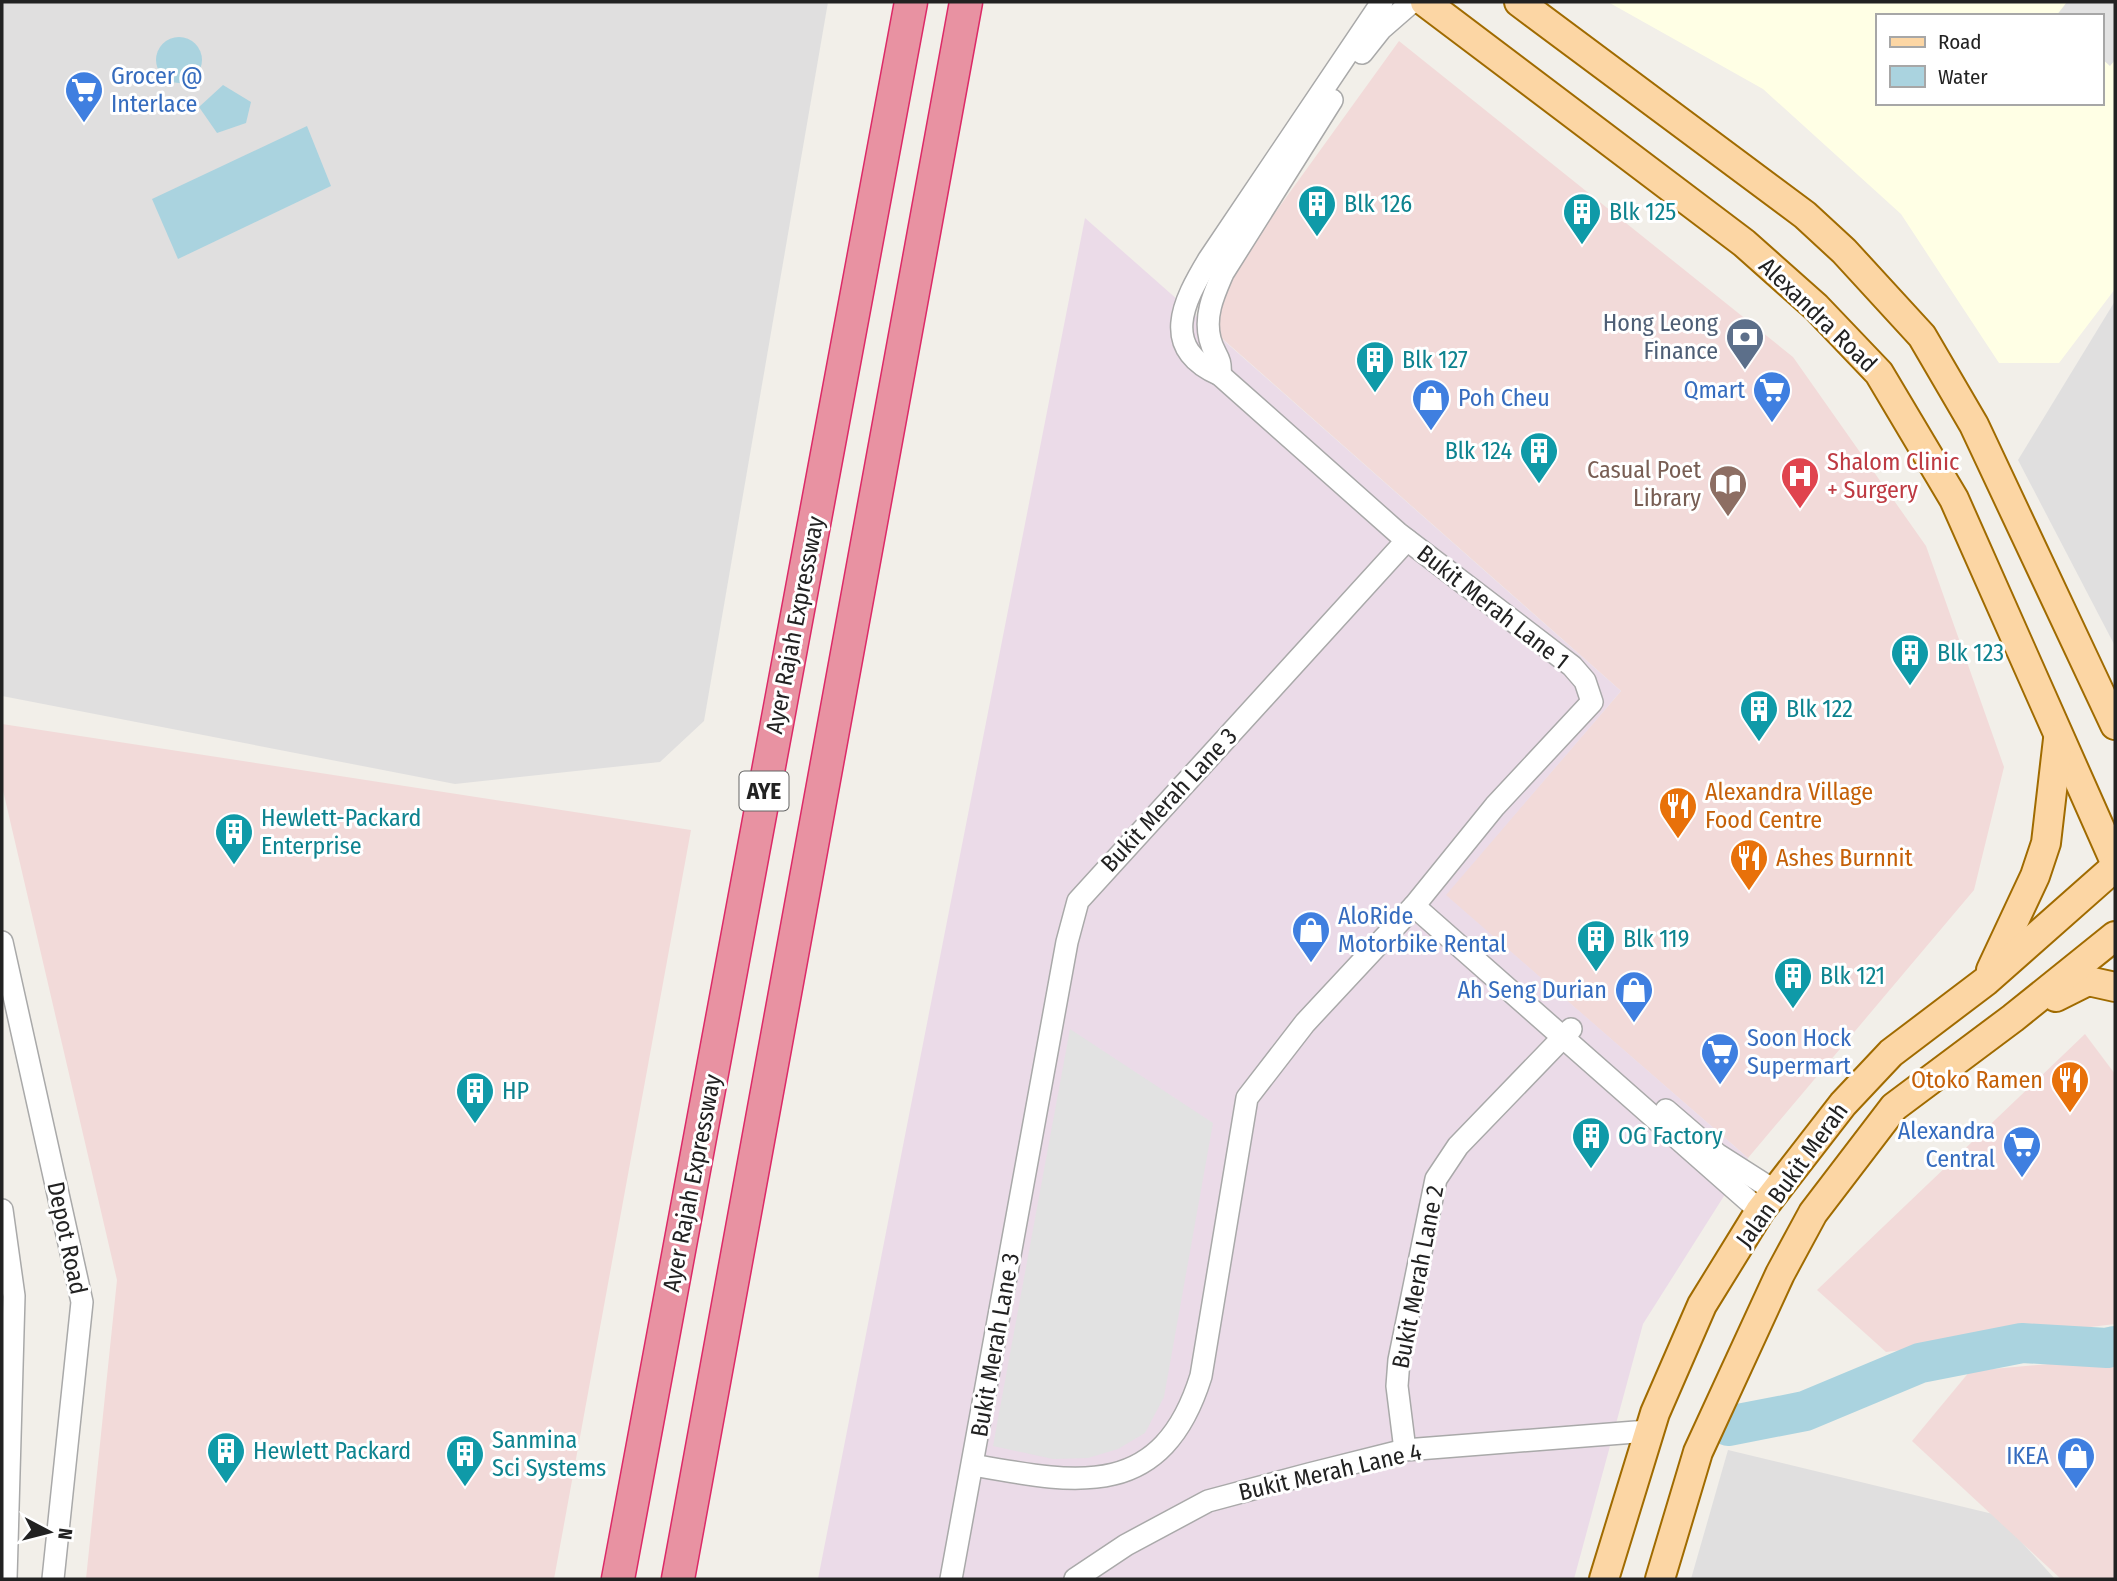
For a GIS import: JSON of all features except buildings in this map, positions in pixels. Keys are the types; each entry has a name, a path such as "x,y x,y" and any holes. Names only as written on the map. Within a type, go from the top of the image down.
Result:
{"highway":[{"name":"Ayer Rajah Expressway","path":"618,1579 911,2"},
{"name":"AYE","path":"678,1579 966,2"}],"main road":[{"path":"1519,2 1805,215 1844,251 1922,336 1974,425 2106,696 2115,725"},
{"name":"Alexandra Road","path":"1424,3 1744,243 1816,307 1879,373 1954,499 2115,865"},
{"path":"1986,981 2035,876 2046,843 2058,737"},
{"name":"Jalan Bukit Merah","path":"1604,1579 1648,1431 1702,1305 1767,1201 1843,1104 1891,1053 1986,981 2115,865"},
{"name":"Jalan Bukit Merah","path":"1660,1579 1698,1452 1780,1274 1812,1213 1894,1107 2013,1018 2115,936"},
{"path":"2013,1018 2088,981 2115,987"}],"street":[{"name":"Bukit Merah Lane 1","path":"1382,2 1186,298 1181,317 1182,335 1202,367 1220,375 1353,496 1572,666 1585,681 1592,702 1495,806 1418,902"},
{"path":"1220,375 1222,360 1210,341 1207,321 1223,273 1365,48 1424,3"},
{"name":"Bukit Merah Lane 3","path":"1407,540 1077,901 1067,942 973,1465 1045,1478 1092,1480 1133,1466 1171,1440 1192,1404 1201,1376 1247,1098 1305,1023 1418,902"},
{"path":"1418,902 1567,1034 1767,1201"},
{"name":"Depot Road","path":"2,942 82,1302 53,1579"},
{"name":"Bukit Merah Lane 2","path":"1405,1450 1397,1387 1399,1360 1436,1179 1458,1146 1567,1034"},
{"path":"2,1210 14,1296 6,1579"},
{"name":"Bukit Merah Lane 4","path":"1074,1579 1126,1545 1208,1501 1405,1450 1648,1431"},
{"path":"951,1579 973,1465"}],"shaded area":[{"path":"2,2 828,2 704,721 660,762 455,784 2,696"},
{"path":"1608,2 2115,2 2115,289 2059,363 1999,363 1901,214 1763,89"},
{"path":"2067,2 2115,2 2115,60 2110,66 2103,60 2103,14 2058,14"},
{"path":"1399,41 1793,357 1926,546 2004,767 1974,890 1748,1158 1445,895 1621,691 1199,318"},
{"path":"1085,218 1621,691 1446,895 1748,1158 1643,1324 1574,1579 818,1579"},
{"path":"2115,301 2115,646 2018,460"},
{"path":"2,724 691,830 554,1579 86,1579 117,1280 2,786"},
{"path":"1070,1029 1213,1123 1164,1397 1145,1433 1118,1449 1088,1458 1053,1459 993,1446"},
{"name":"Alexandra Central","path":"2085,1034 2115,1074 2115,1324 1886,1352 1817,1290"},
{"path":"2115,1358 2115,1579 2061,1579 1912,1441 1970,1371"},
{"path":"1728,1450 1997,1515 2055,1579 1691,1579"}],"water":[{"path":"179,37 195,44 202,60 195,76 179,83 163,76 156,60 163,44"},
{"path":"223,85 251,102 246,123 217,133 199,107"},
{"path":"307,126 331,186 178,259 152,199"}],"waterway":[{"path":"1728,1426 1805,1411 1920,1363 2022,1343 2107,1348 2115,1346"}],"place":[{"name":"Grocer @ Interlace","path":"84,124"},
{"name":"Blk 126","path":"1317,238"},
{"name":"Blk 125","path":"1582,246"},
{"name":"Hong Leong Finance","path":"1745,371"},
{"name":"Blk 127","path":"1375,394"},
{"name":"Qmart","path":"1772,424"},
{"name":"Poh Cheu","path":"1431,432"},
{"name":"Blk 124","path":"1539,485"},
{"name":"Shalom Clinic + Surgery","path":"1800,510"},
{"name":"Casual Poet Library","path":"1728,518"},
{"name":"Blk 123","path":"1910,687"},
{"name":"Blk 122","path":"1759,743"},
{"name":"Alexandra Village Food Centre","path":"1678,840"},
{"name":"Hewlett-Packard Enterprise","path":"234,866"},
{"name":"Ashes Burnnit","path":"1749,892"},
{"name":"AloRide Motorbike Rental","path":"1311,964"},
{"name":"Blk 119","path":"1596,973"},
{"name":"Blk 121","path":"1793,1010"},
{"name":"Ah Seng Durian","path":"1634,1024"},
{"name":"Soon Hock Supermart","path":"1720,1086"},
{"name":"Otoko Ramen","path":"2070,1114"},
{"name":"HP","path":"475,1125"},
{"name":"OG Factory","path":"1591,1170"},
{"name":"Alexandra Central","path":"2022,1179"},
{"name":"Hewlett Packard","path":"226,1485"},
{"name":"Sanmina Sci Systems","path":"465,1488"},
{"name":"IKEA","path":"2076,1490"}]}
